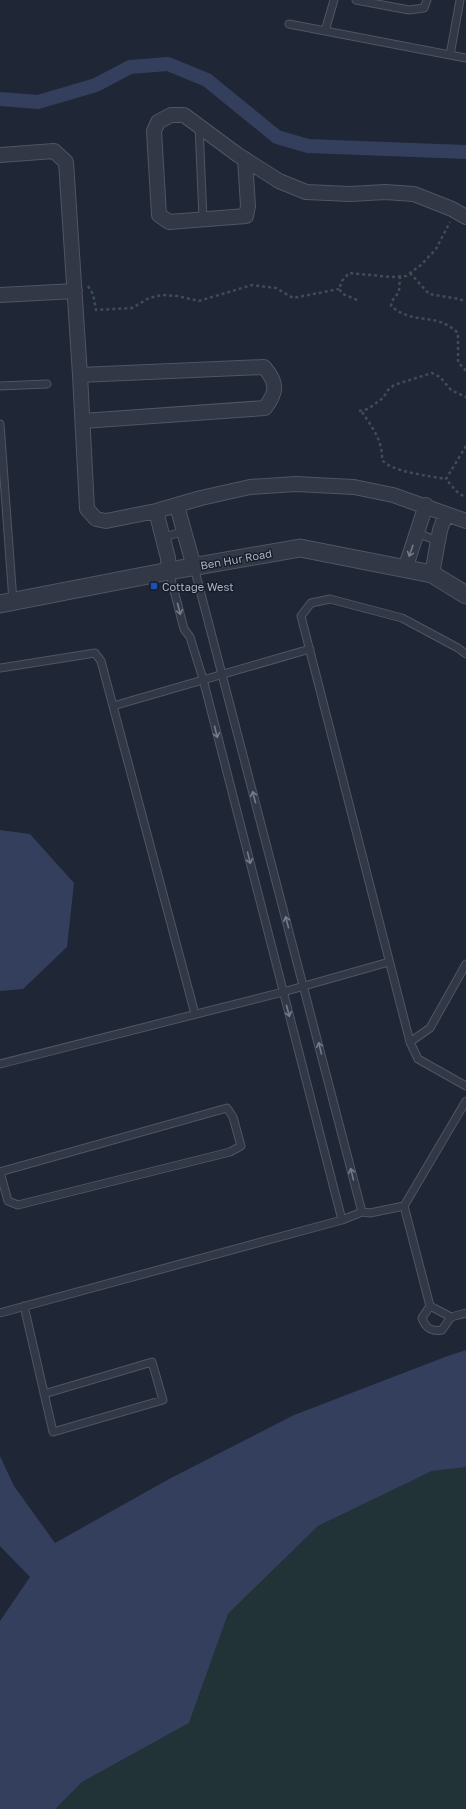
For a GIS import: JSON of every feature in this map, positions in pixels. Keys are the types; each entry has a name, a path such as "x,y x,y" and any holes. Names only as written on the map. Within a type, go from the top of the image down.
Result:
{"street":[{"path":"245,159 248,206 246,216 169,222 159,215 154,131 158,122 171,115 184,115 245,159 279,181 306,192 350,194 385,192 414,194 461,214"},
{"path":"0,155 54,151 66,162 83,421 87,508 96,519 106,521 156,511 201,498 250,487 296,484 354,487 393,495 466,521"},
{"path":"0,295 75,291"},
{"path":"80,375 264,367 273,378 274,390 274,396 265,408 83,421"},
{"path":"177,506 183,532 194,567"},
{"path":"405,569 426,506"},
{"path":"156,511 163,537 169,571"},
{"path":"432,574 438,541 446,514"},
{"name":"Ben Hur Road","path":"6,603 169,571 300,548 432,574 466,595"}],"lane":[{"path":"325,31 334,0"},
{"path":"356,0 409,10 424,8 427,0"},
{"path":"450,55 460,0"},
{"path":"289,24 466,58"},
{"path":"199,126 203,219"},
{"path":"0,386 47,384"},
{"path":"0,424 6,603"},
{"path":"163,537 183,532"},
{"path":"417,533 438,541"},
{"path":"194,567 362,1212"},
{"path":"169,571 184,629 190,637 203,679 342,1220"},
{"path":"466,654 458,648 402,618 330,599 311,603 301,616 410,1042 418,1059 466,1086"},
{"path":"113,706 310,649"},
{"path":"0,668 94,653 101,661 195,1014"},
{"path":"0,1064 283,992 389,962"},
{"path":"410,1042 430,1028 466,964"},
{"path":"451,1317 430,1306 404,1206 466,1100"},
{"path":"227,1108 233,1117 241,1146 230,1152 18,1205 8,1201 0,1172 227,1108"},
{"path":"0,1313 342,1220 362,1212 370,1213 404,1206"},
{"path":"24,1306 44,1394 53,1432 163,1400 152,1362 44,1394"},
{"path":"430,1306 422,1318 426,1326 436,1331 442,1330 451,1317 466,1313"}],"path":[{"path":"339,289 342,281 349,273 406,276 421,265 436,250 461,214"},
{"path":"73,272 83,279 93,294 96,310 132,308 149,298 162,295 177,296 199,301 252,285 276,288 293,298 339,289"},
{"path":"410,273 429,294 459,299 466,302"},
{"path":"400,276 399,292 392,301 391,306 397,312 410,317 436,320 450,326 458,333 458,362 466,371"},
{"path":"339,289 343,294 357,300"},
{"path":"466,397 451,390 440,376 432,373 394,385 388,390 383,398 360,412 376,431 382,452 382,460 386,465 423,475 446,479 456,491 466,498"},
{"path":"446,479 466,446"}],"shaded area":[{"path":"466,1467 466,1809 55,1809 82,1782 189,1723 228,1614 318,1526 432,1471"}],"water":[{"path":"0,830 30,834 74,883 67,947 23,989 0,991"},
{"path":"466,1350 466,1467 432,1471 318,1526 228,1614 189,1723 82,1782 55,1809 0,1809 0,1621 30,1577 0,1546 0,1456 14,1486 55,1543 169,1479 294,1415"}],"waterway":[{"path":"0,99 38,102 96,85 130,67 168,64 207,80 277,137 308,146 466,152"}],"place":[{"name":"Cottage West","path":"154,586"}]}
